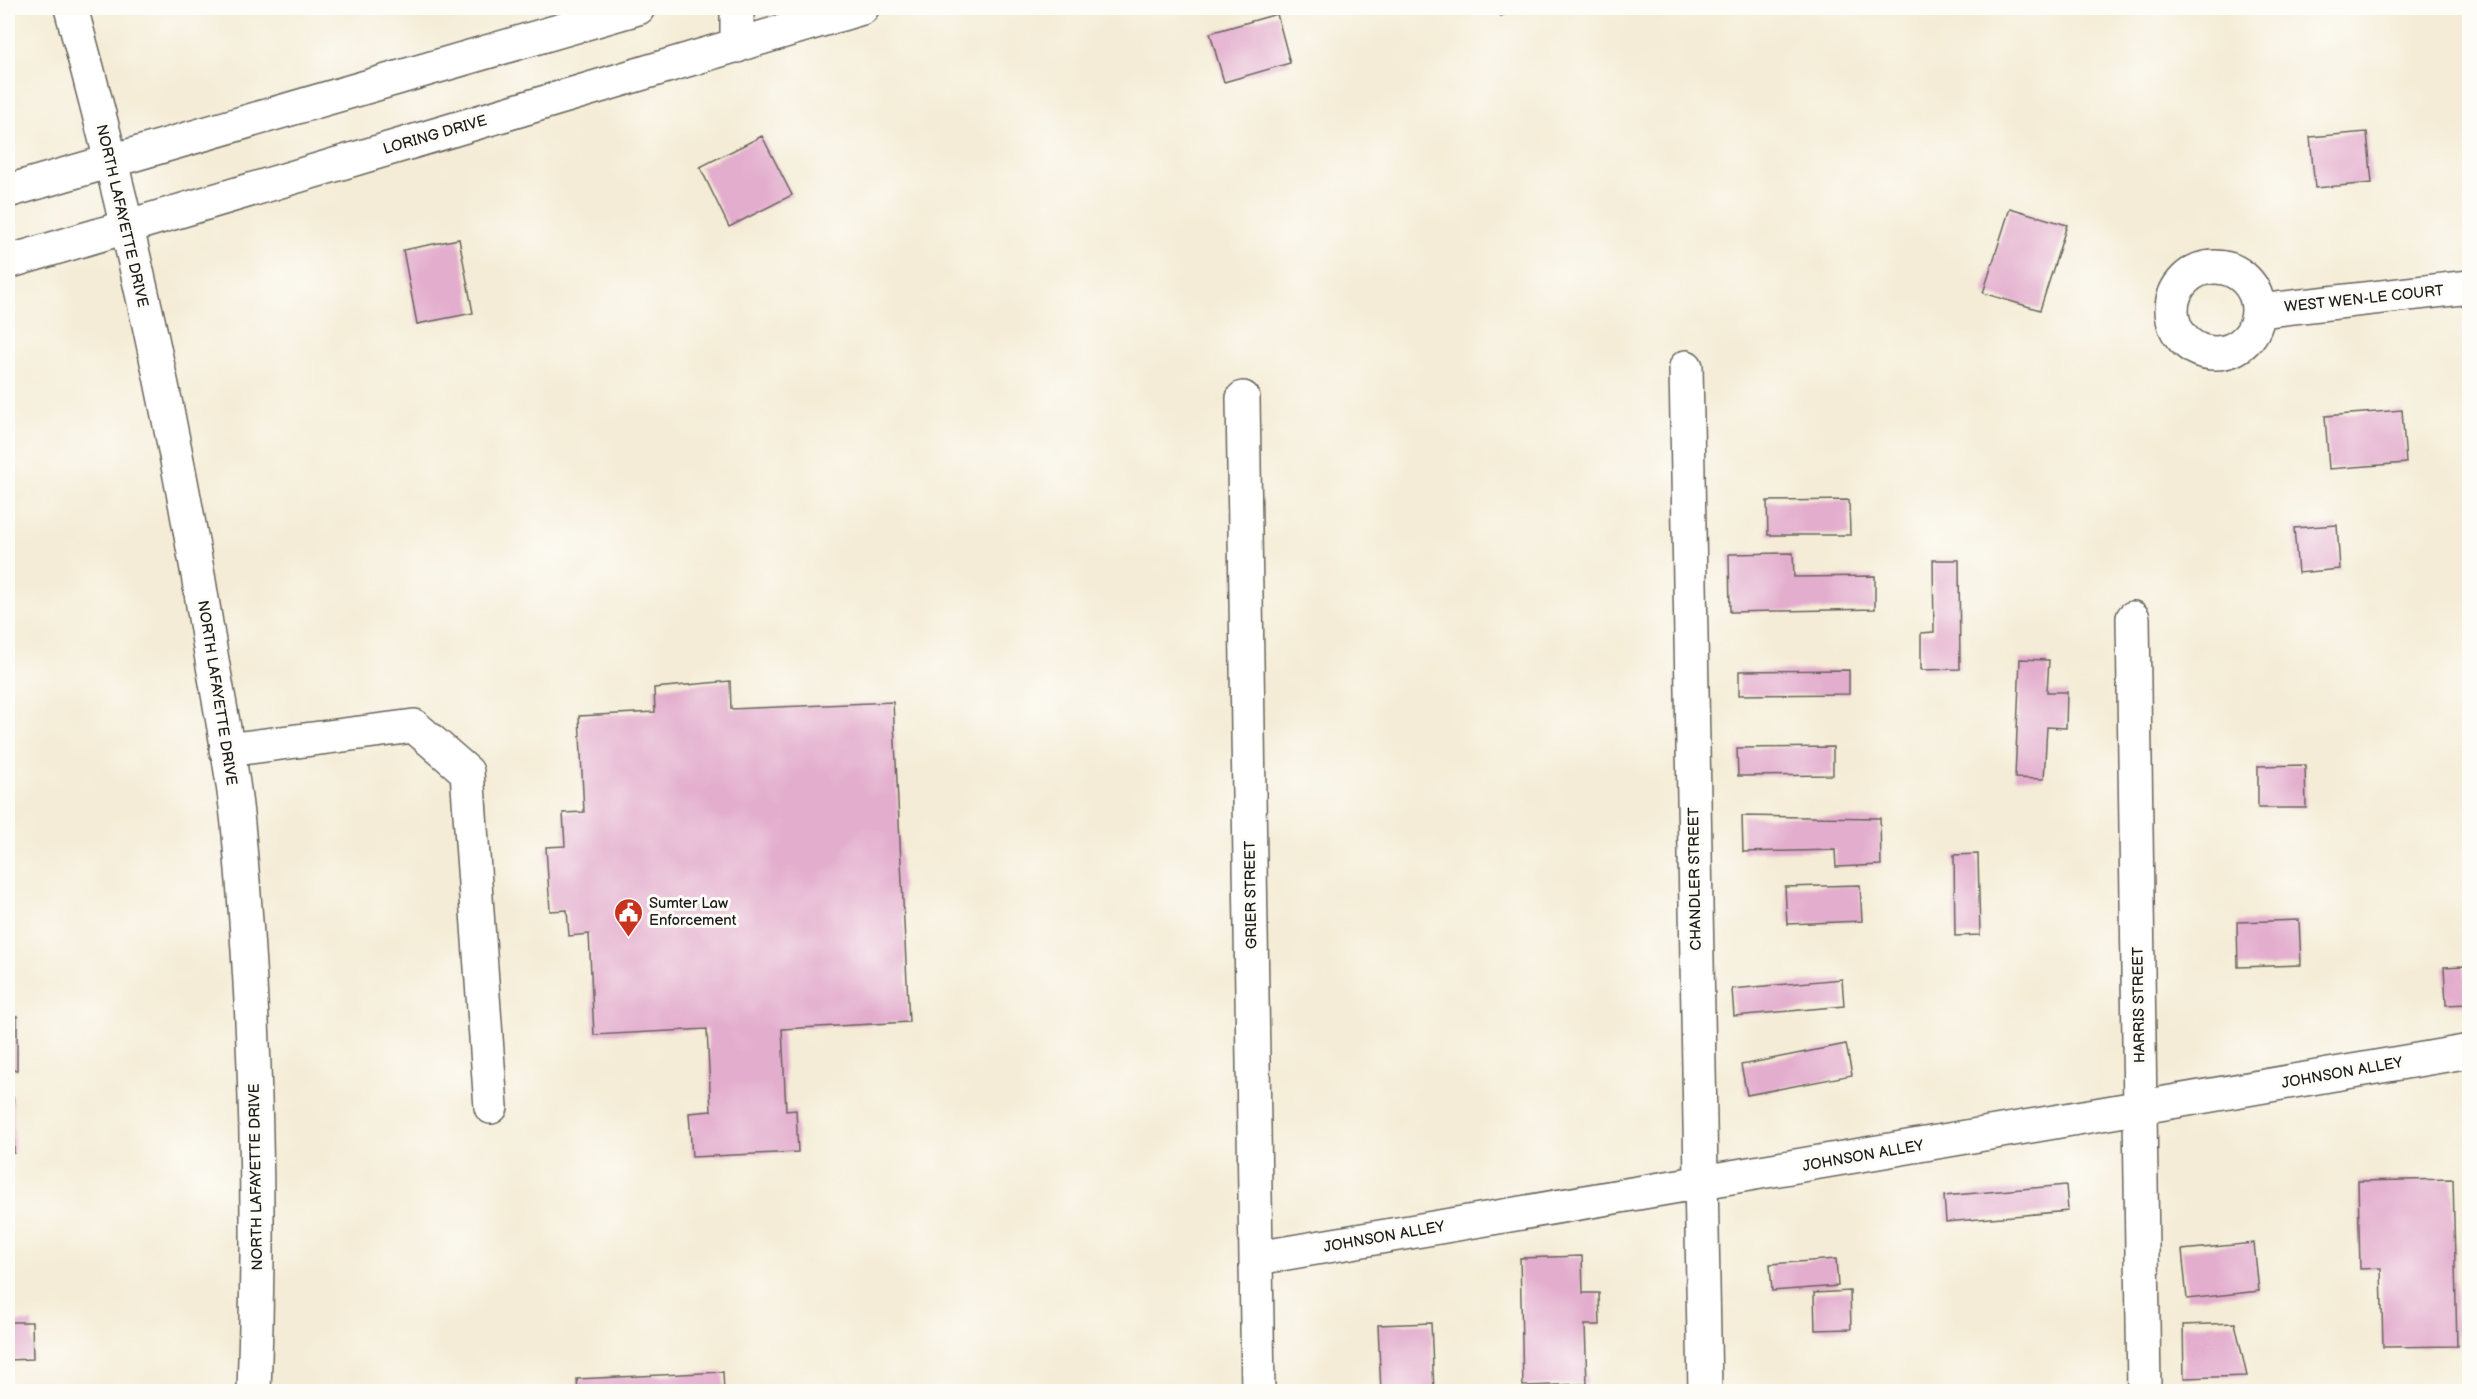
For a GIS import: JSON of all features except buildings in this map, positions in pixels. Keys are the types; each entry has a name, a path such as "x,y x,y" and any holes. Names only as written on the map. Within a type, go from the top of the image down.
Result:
{"street":[{"name":"NORTH LAFAYETTE DRIVE","path":"71,8 126,227 192,533 239,832 254,1077 259,1263 254,1392"},
{"path":"8,191 638,8"},
{"path":"737,8 738,46"},
{"name":"LORING DRIVE","path":"8,262 862,8"},
{"name":"WEST WEN-LE COURT","path":"2259,311 2469,287"},
{"name":"CHANDLER STREET","path":"1686,367 1705,1392"},
{"name":"GRIER STREET","path":"1242,398 1258,1392"},
{"name":"HARRIS STREET","path":"2133,618 2144,1392"},
{"path":"226,750 414,726 467,772 491,1107"},
{"name":"JOHNSON ALLEY","path":"1257,1258 2469,1051"}],"place":[{"name":"Sumter Law Enforcement","path":"628,938"}]}
